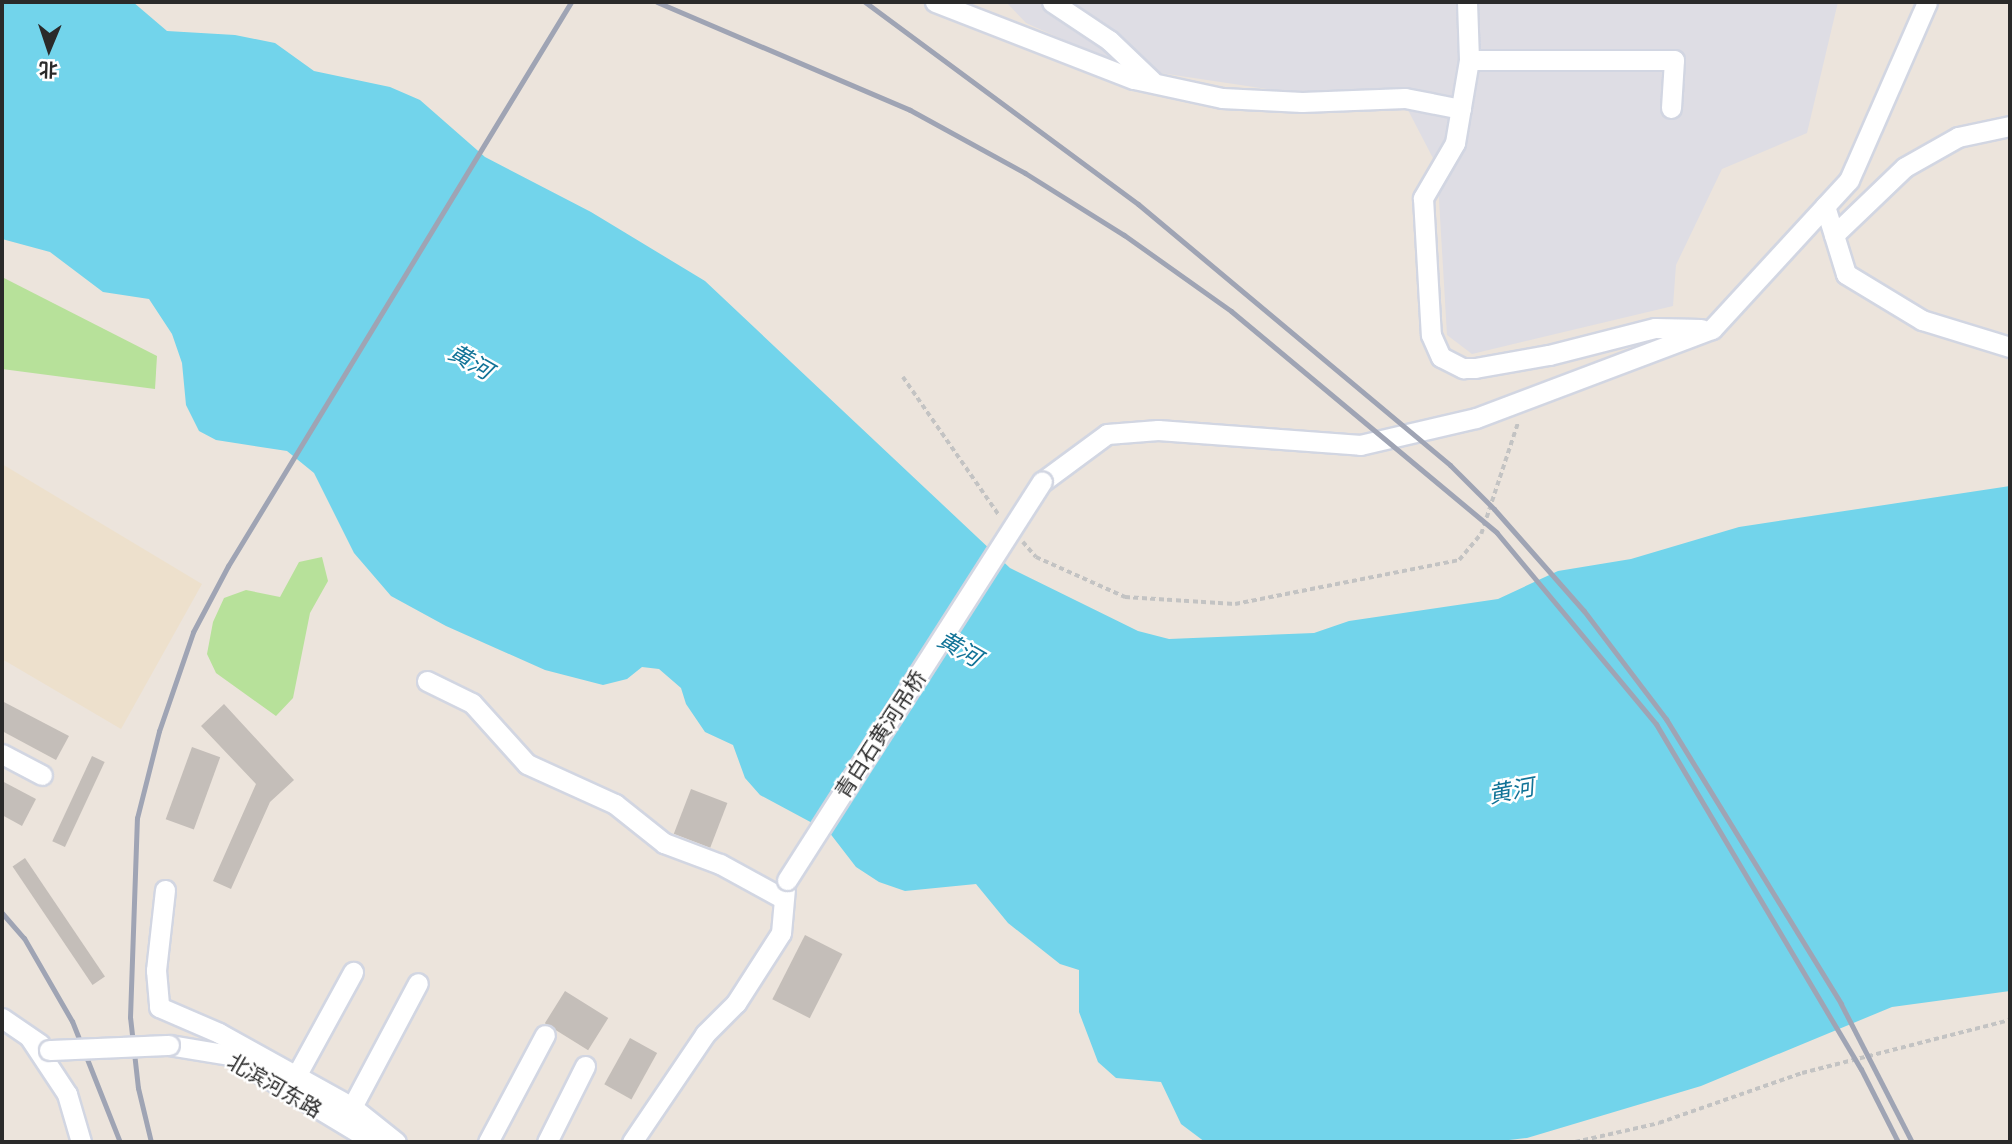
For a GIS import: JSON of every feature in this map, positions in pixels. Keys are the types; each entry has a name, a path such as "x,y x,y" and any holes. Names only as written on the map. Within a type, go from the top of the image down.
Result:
{"street":[{"path":"935,2 1154,83 1222,98 1302,102 1405,98 1461,109"},
{"path":"1052,2 1109,40 1154,83"},
{"path":"1467,2 1469,60 1455,144 1423,198 1431,335 1441,357 1463,368 1475,368 1549,355 1654,328 1712,329"},
{"path":"1525,400 1712,329 1849,180 1927,2"},
{"path":"1469,60 1674,60 1671,108"},
{"path":"1834,235 1905,167 1958,137 2010,126"},
{"path":"1825,206 1846,274 1922,320 2010,346"},
{"name":"青白石黄河吊桥","path":"784,889 1042,482 1107,434 1158,430 1360,445 1476,418 1525,400"},
{"path":"427,681 472,703 527,764 615,804 664,843 784,889 781,933 736,1003 705,1034 632,1142"},
{"path":"2,754 42,775"},
{"path":"165,890 156,970 159,1007 219,1033 295,1078 352,1107 396,1142"},
{"path":"295,1078 353,972"},
{"path":"352,1107 418,983"},
{"path":"2,1018 30,1038 66,1094 81,1142"},
{"path":"488,1142 545,1035"},
{"name":"北滨河东路","path":"30,1038 49,1051 169,1045 230,1055 374,1142"},
{"path":"548,1142 586,1066"}],"path":[{"path":"903,377 980,493 1004,520"},
{"path":"1020,538 1036,557 1125,597 1235,604 1459,560 1481,534 1525,400"},
{"path":"1575,1142 1658,1123 1802,1073 2010,1020"}],"shaded area":[{"path":"1006,2 1838,2 1807,133 1722,169 1676,265 1673,306 1472,354 1447,335 1437,166 1408,110 1127,68 1026,23"},
{"path":"2,464 202,584 121,729 2,659"}],"green space":[{"path":"2,277 157,356 155,389 2,369"},
{"path":"322,557 328,581 310,613 293,698 276,716 216,673 207,654 213,622 224,598 246,590 280,597 299,562"}],"water":[{"name":"黄河","path":"2,2 133,2 167,31 235,35 275,43 314,71 390,87 420,100 485,157 591,212 705,281 1010,568 1138,631 1169,639 1314,633 1349,621 1498,599 1558,571 1631,559 1739,527 2010,486 2010,991 1892,1007 1701,1086 1527,1138 1492,1142 1205,1142 1181,1124 1161,1082 1116,1078 1098,1062 1079,1012 1079,970 1060,964 1008,923 976,884 905,891 879,882 856,867 829,832 760,795 745,778 733,745 705,732 686,704 681,688 659,669 642,667 627,679 603,685 545,670 446,626 391,596 354,553 314,473 287,451 216,440 199,431 186,405 182,363 172,334 149,299 103,292 50,252 2,239"}],"building":[{"path":"2,701 69,736 56,760 2,731"},
{"path":"224,704 294,780 270,802 231,889 213,881 256,784 201,726"},
{"path":"192,747 220,757 194,830 166,819"},
{"path":"92,756 105,762 65,847 52,841"},
{"path":"2,781 36,799 22,826 2,815"},
{"path":"691,789 727,803 710,848 674,834"},
{"path":"25,858 105,977 93,985 13,866"},
{"path":"805,935 842,954 810,1018 772,999"},
{"path":"565,991 608,1018 588,1050 545,1023"},
{"path":"630,1038 657,1053 631,1099 604,1084"}],"railway":[{"path":"151,1142 138,1088 130,1017 137,818 159,731 193,632 228,566 571,2"},
{"path":"657,2 910,110 1025,173 1124,235 1231,311 1497,533 1656,724 1861,1069 1898,1142"},
{"path":"865,2 1138,204 1450,465 1494,509 1584,611 1666,719 1841,1004 1912,1142"},
{"path":"2,913 24,938 72,1021 120,1142"}]}
